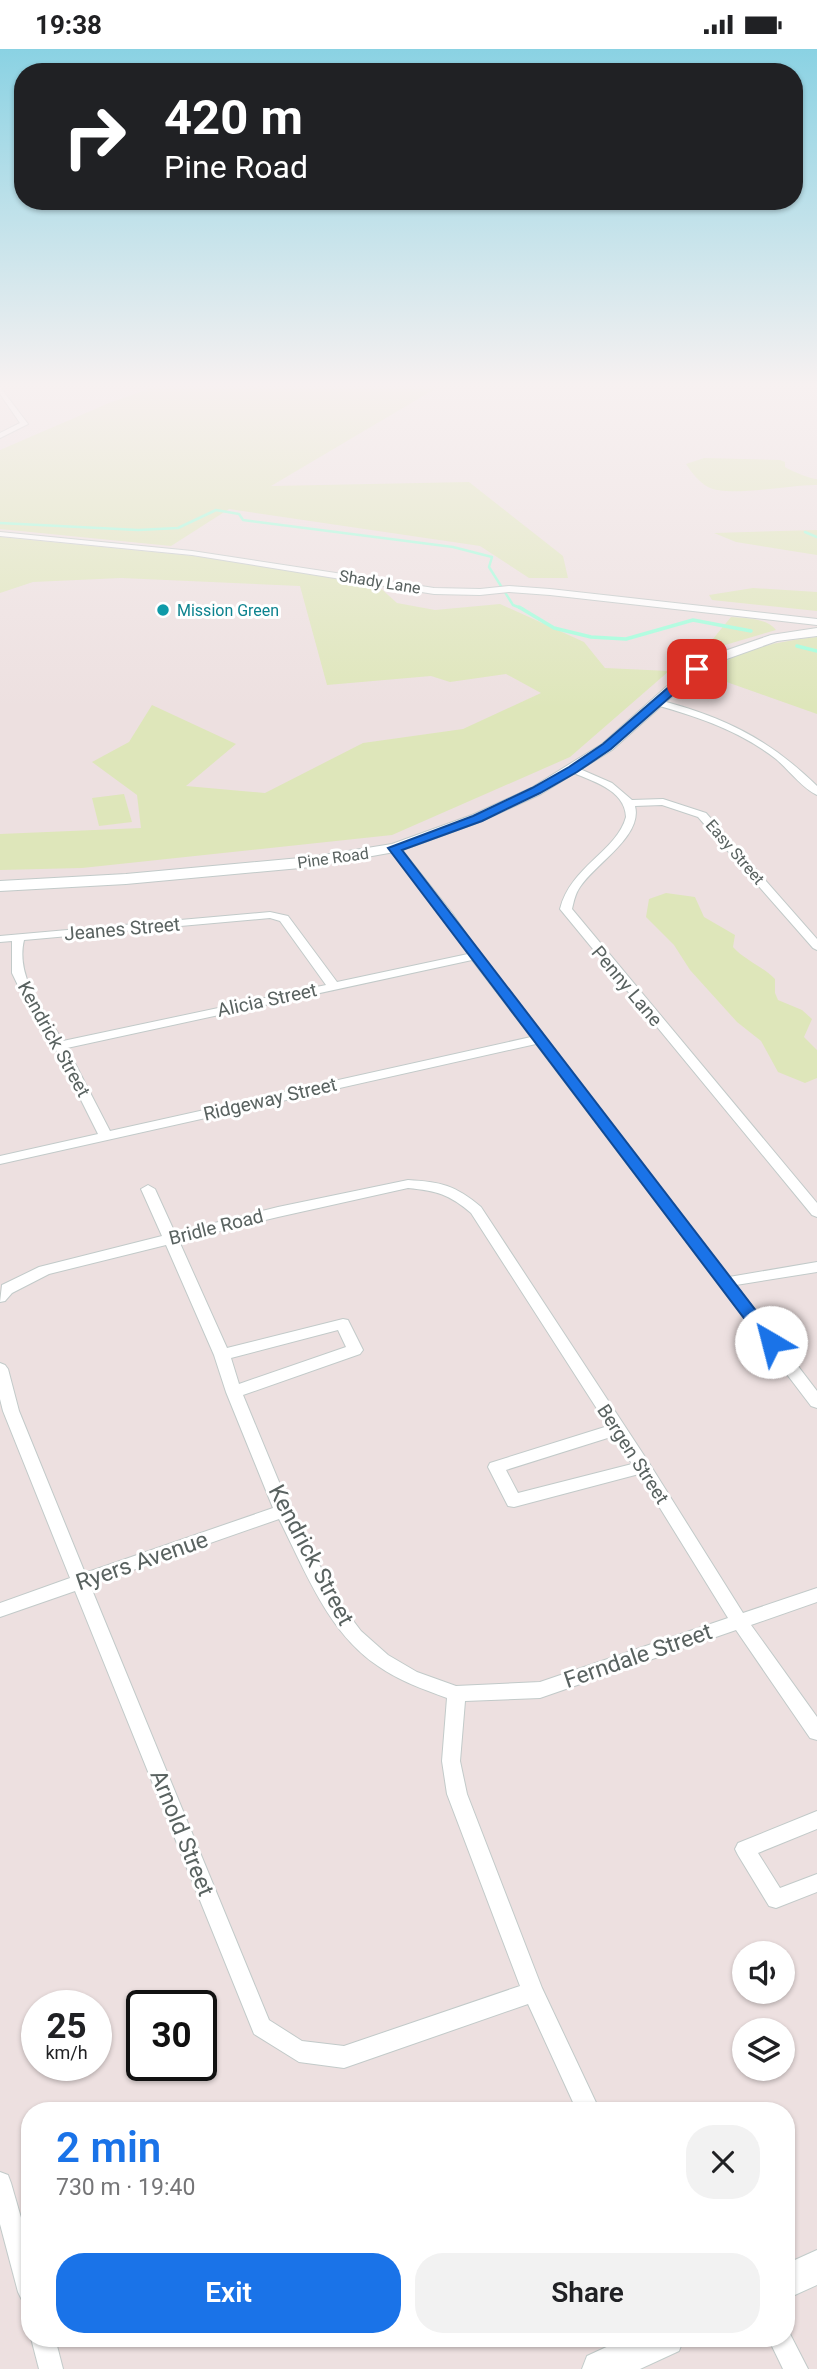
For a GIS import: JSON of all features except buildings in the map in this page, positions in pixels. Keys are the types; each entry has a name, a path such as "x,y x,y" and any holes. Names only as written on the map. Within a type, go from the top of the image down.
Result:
{"main road":[{"path":"795,2278 817,2267"},
{"path":"600,2369 647,2347"}],"street":[{"name":"Shady Lane","path":"0,534 192,553 434,591 509,589 817,622"},
{"name":"Shady Lane","path":"761,616 798,634"},
{"name":"Pine Road","path":"0,886 126,879 311,862 395,848 477,818 536,791 607,747 689,674 717,658 762,642 817,632"},
{"path":"659,703 720,720 757,739 815,787"},
{"path":"573,769 605,784 628,803"},
{"name":"Easy Street","path":"628,803 663,803 702,815 817,946"},
{"name":"Penny Lane","path":"628,803 632,810 630,823 577,884 566,899 566,909 817,1212"},
{"path":"395,848 817,1402"},
{"name":"Jeanes Street","path":"0,939 270,915 284,918 333,986"},
{"name":"Kendrick Street","path":"18,939 18,973 31,1000 60,1046 106,1136"},
{"name":"Alicia Street","path":"60,1046 475,956"},
{"name":"Ridgeway Street","path":"0,1160 540,1039"},
{"name":"Bridle Road","path":"0,1297 7,1289 44,1270 278,1212 408,1184 440,1188"},
{"name":"Bergen Street","path":"440,1188 457,1194 476,1210 643,1467 739,1621 817,1732"},
{"name":"Kendrick Street","path":"148,1189 222,1356 283,1511 333,1607 355,1636 391,1665 411,1677 456,1694"},
{"path":"726,1282 817,1267"},
{"path":"222,1356 343,1324 355,1350 234,1392"},
{"name":"Arnold Street","path":"0,1369 11,1411 261,2027 299,2051 344,2057 533,1992"},
{"path":"616,1429 496,1468 514,1501 643,1467"},
{"name":"Ryers Avenue","path":"0,1610 283,1511"},
{"name":"Ferndale Street","path":"456,1694 540,1690 817,1595"},
{"path":"456,1694 451,1761 457,1794 533,1992 585,2102"},
{"path":"817,1820 745,1849 776,1899 817,1883"},
{"path":"0,2183 21,2259"},
{"path":"45,2347 51,2369"},
{"path":"785,2347 796,2369"}],"green space":[{"path":"0,491 481,491 563,556 568,578 529,578 480,546 229,509 171,546 0,529"},
{"path":"817,530 817,555 736,542 714,533"},
{"path":"0,537 194,556 377,585 397,603 435,610 500,604 584,642 605,668 669,671 570,757 392,835 82,868 0,870 0,834 141,828 137,795 92,762 129,742 152,705 236,744 186,786 265,793 363,743 463,729 541,693 506,674 450,682 431,676 327,685 300,586 121,578 33,582 0,593"},
{"path":"753,588 817,592 817,611 712,600 709,595"},
{"path":"731,617 761,621 776,630 725,645 698,657"},
{"path":"817,637 817,714 707,675 718,666 744,653 773,644"},
{"path":"124,794 132,822 99,826 92,798"},
{"path":"666,893 695,897 704,917 735,935 733,947 775,979 778,1000 802,1010 812,1019 804,1037 817,1050 817,1078 805,1083 778,1072 761,1041 737,1022 690,970 674,945 646,917 649,899"}],"waterway":[{"path":"0,523 138,530 178,528 216,510 239,514 243,520 453,547 492,557 489,567 513,605 521,608"},
{"path":"805,532 817,537"},
{"path":"521,608 554,628 591,637 626,639 693,620 751,631"},
{"path":"797,646 817,651"}],"place":[{"name":"Mission Green","path":"163,610"}],"route":[{"path":"697,669 607,747 536,791 477,818 395,848 771,1342"}]}
